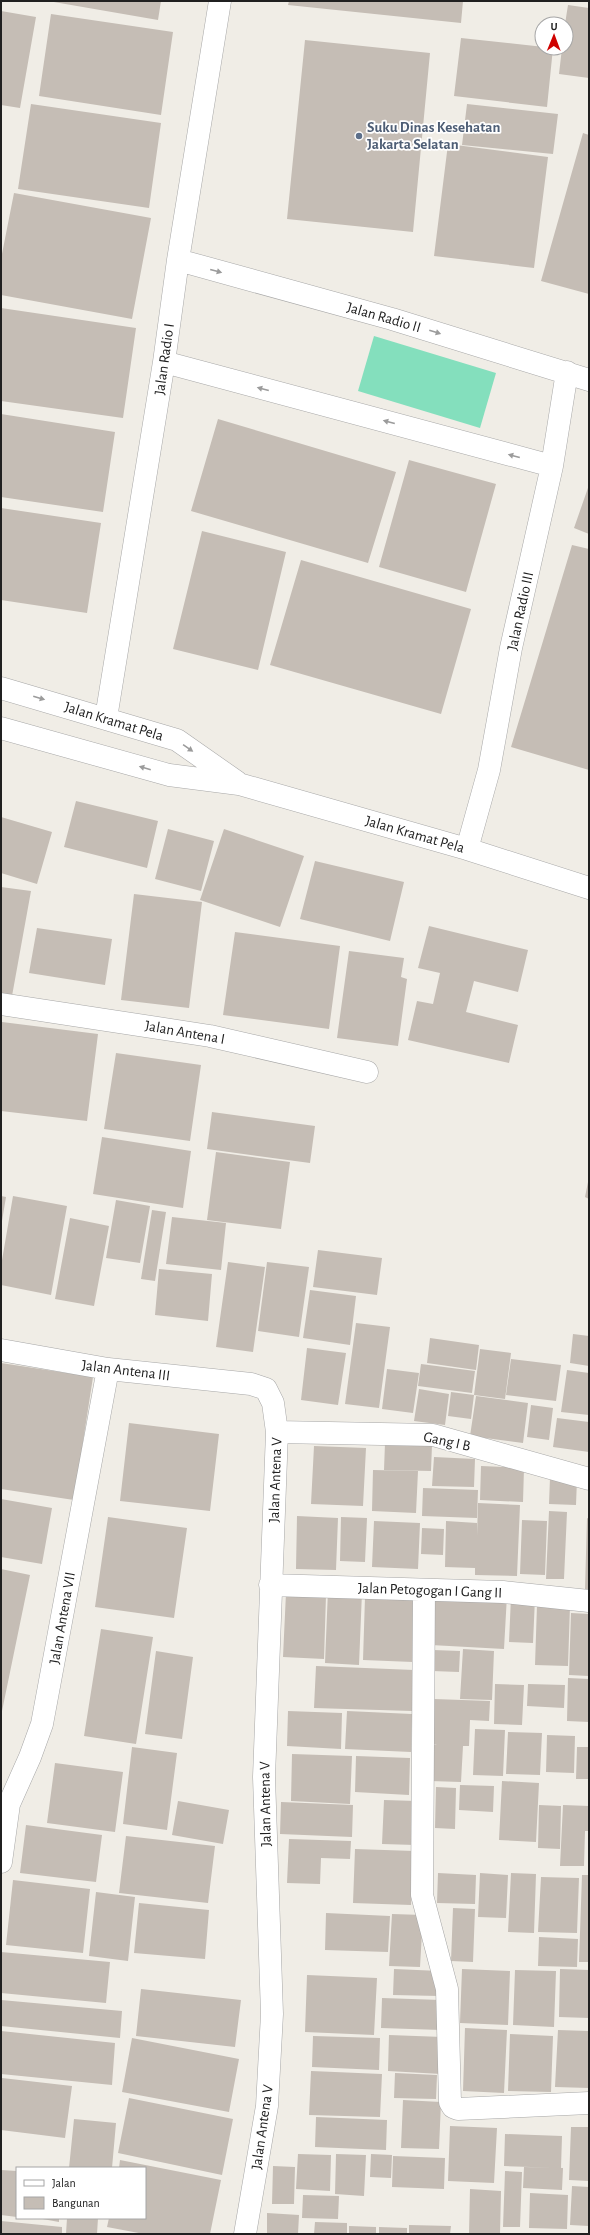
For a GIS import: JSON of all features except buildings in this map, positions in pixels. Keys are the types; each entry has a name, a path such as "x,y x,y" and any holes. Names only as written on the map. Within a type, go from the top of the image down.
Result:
{"street":[{"name":"Jalan Radio I","path":"106,718 164,362 178,260 220,1"},
{"name":"Jalan Radio II","path":"178,260 392,319 589,380"},
{"path":"164,362 552,466"},
{"name":"Jalan Radio III","path":"467,849 489,770 511,648 552,466 567,372"},
{"name":"Jalan Kramat Pela","path":"1,688 177,740 239,784"},
{"name":"Jalan Kramat Pela","path":"1,728 169,775 239,784 467,849 589,888"},
{"name":"Jalan Antena I","path":"1,1004 210,1036 367,1072"},
{"name":"Jalan Antena III","path":"1,1350 108,1369 251,1384"},
{"name":"Jalan Antena VII","path":"1,1862 9,1804 30,1757 42,1724 108,1369"},
{"name":"Jalan Antena V","path":"245,2234 267,2106 272,2022 264,1777 270,1585 277,1432 273,1403 266,1389 251,1384"},
{"name":"Gang I B","path":"277,1432 433,1434 589,1479"},
{"name":"Jalan Petogogan I Gang II","path":"270,1585 503,1592 589,1602"},
{"path":"424,1590 422,1895 447,1989 450,2102 453,2107 458,2109 589,2103"}],"green space":[{"path":"374,336 496,373 480,428 358,391"}],"place":[{"name":"Suku Dinas Kesehatan Jakarta Selatan","path":"359,136"}]}
